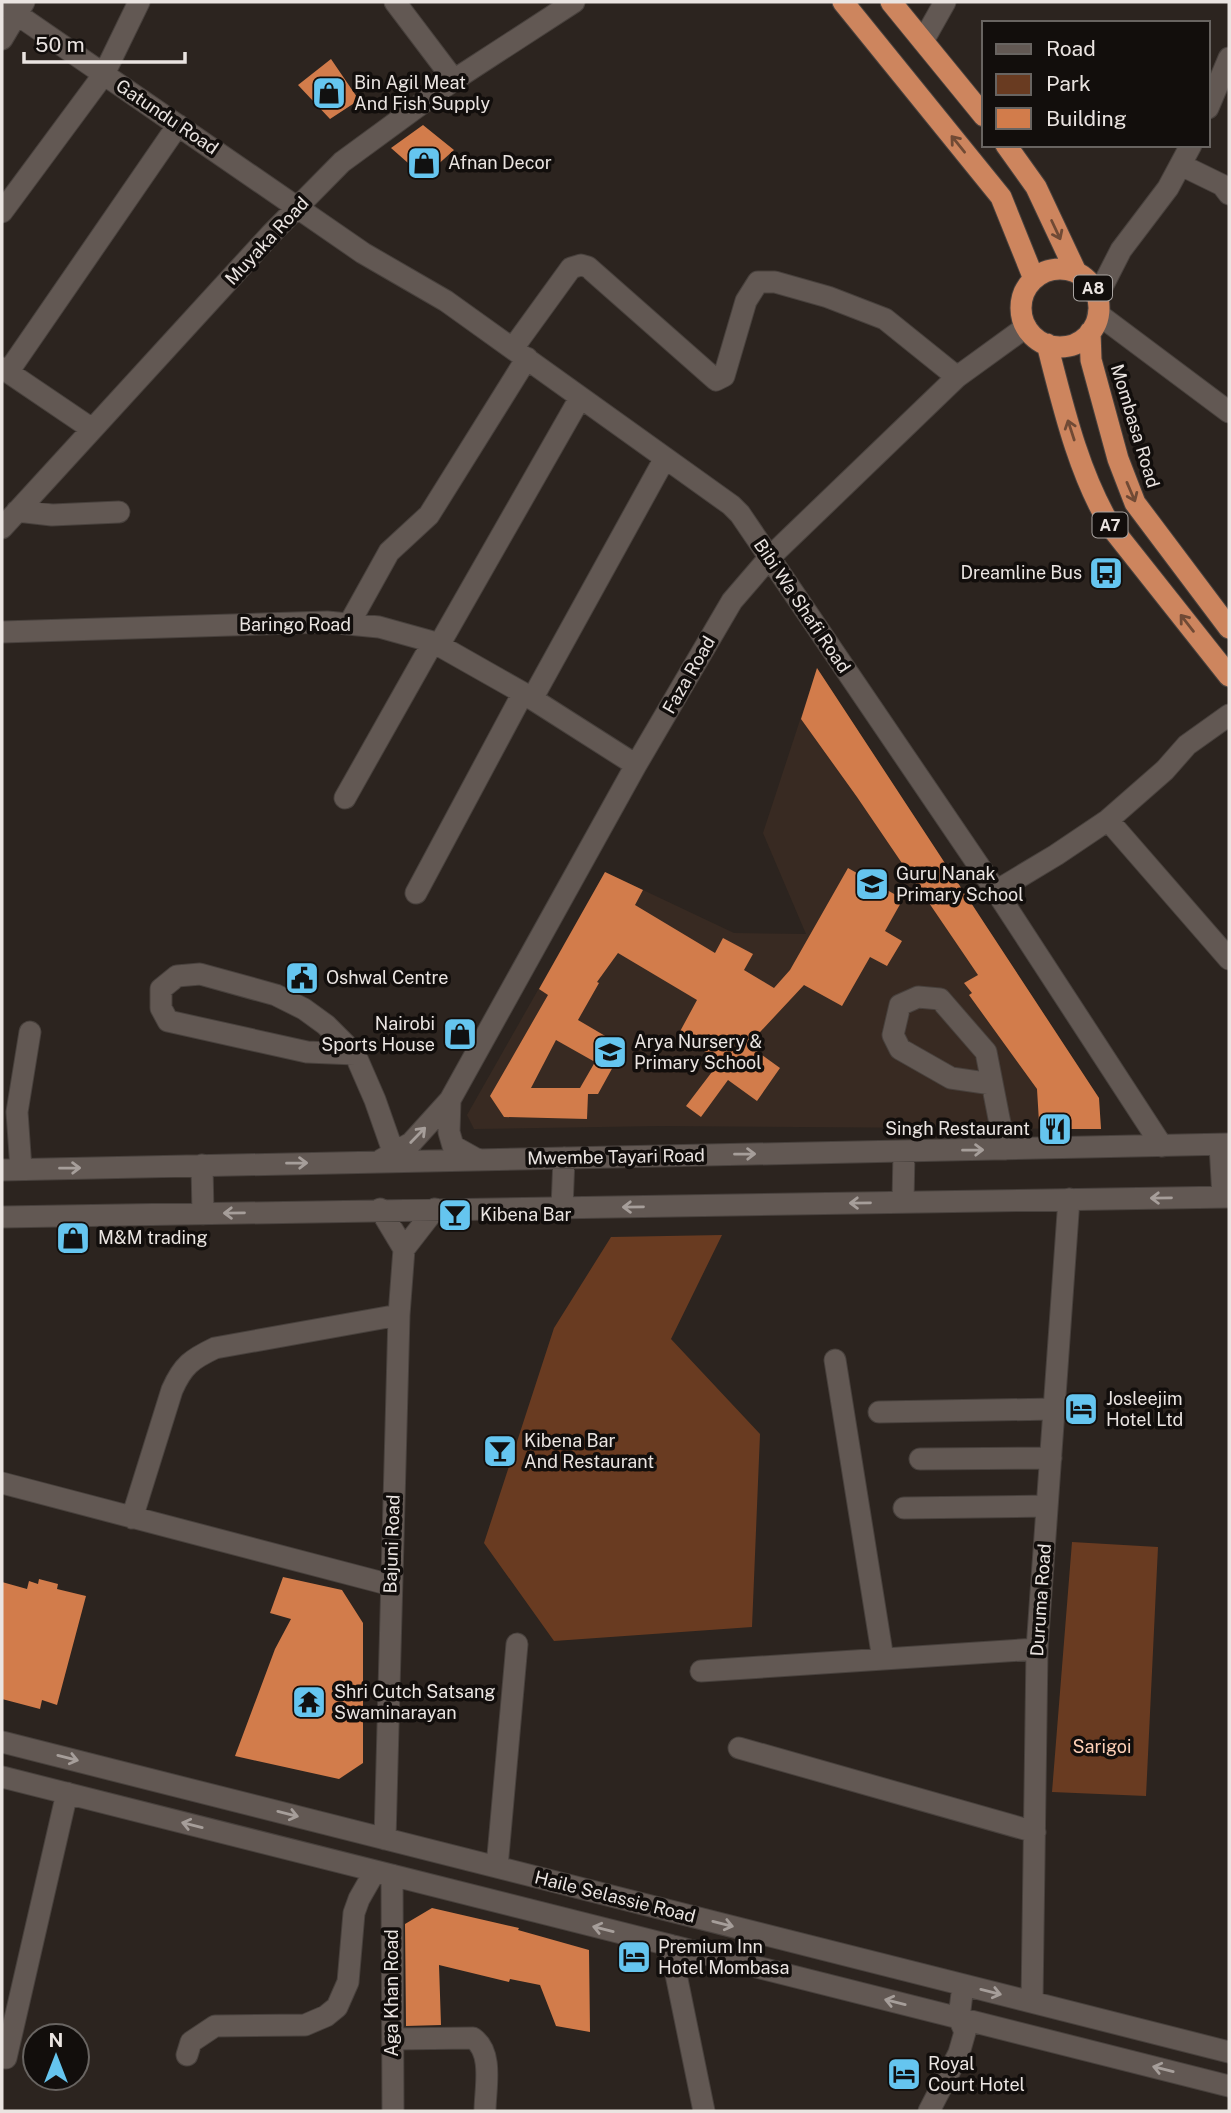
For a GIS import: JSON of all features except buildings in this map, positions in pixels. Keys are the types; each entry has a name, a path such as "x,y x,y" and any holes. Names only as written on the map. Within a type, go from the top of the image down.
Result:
{"highway":[{"path":"842,2 1001,197 1034,279 1021,302 1021,315 1026,327 1047,344 1070,345 1095,314"},
{"path":"891,2 982,114"},
{"path":"1007,147 1036,187 1076,272"},
{"name":"A8","path":"1034,279 1043,272 1054,269 1076,272 1089,282 1095,314"},
{"name":"Mombasa Road","path":"1095,314 1091,360 1118,459 1135,503 1229,628"},
{"name":"A7","path":"1047,344 1068,419 1099,508 1111,527 1229,676"}],"street":[{"path":"2,212 104,74 139,2"},
{"path":"395,2 454,80"},
{"name":"Muyaka Road","path":"6,523 342,162 454,80 574,2"},
{"path":"923,41 945,2"},
{"path":"2,39 15,7"},
{"name":"Gatundu Road","path":"15,7 104,74 298,207"},
{"path":"1210,103 1229,58"},
{"path":"92,429 5,370 178,125"},
{"path":"1190,147 1168,188 1121,250 1095,314 1229,412"},
{"path":"1181,165 1222,185 1229,194"},
{"name":"Bibi Wa Shafi Road","path":"298,207 363,253 446,301 665,457 740,514 996,891 1162,1146"},
{"path":"349,624 389,552 429,515 571,268 581,265 588,267 716,380 723,376 746,301 758,282 775,282 828,297 885,319 957,377"},
{"name":"Faza Road","path":"386,1158 411,1143 450,1100 636,765 732,601 769,558 957,377 1026,327"},
{"path":"345,798 580,398"},
{"path":"416,893 665,457"},
{"path":"35,491 52,515"},
{"path":"6,523 52,515 118,512"},
{"name":"Baringo Road","path":"2,632 327,622 379,627 436,644 527,696 636,765"},
{"path":"996,891 1108,820 1165,770 1187,745 1229,715"},
{"path":"1108,820 1229,958"},
{"path":"355,1054 307,1052 168,1021 161,1008 161,989 177,976 200,974 276,995 304,1009 326,1025 355,1054 375,1100 386,1158"},
{"path":"992,1084 951,1078 900,1049 892,1035 900,1005 918,997 940,999 986,1052 1005,1149"},
{"path":"12,1169 17,1112 30,1032"},
{"path":"450,1100 449,1132 453,1146 478,1160"},
{"path":"2,1217 1226,1197 1224,1144"},
{"name":"Mwembe Tayari Road","path":"12,1169 386,1158 478,1160 1224,1144"},
{"path":"903,1202 904,1151"},
{"path":"562,1208 564,1158"},
{"path":"202,1165 203,1214"},
{"name":"Duruma Road","path":"1032,2002 1037,1649 1069,1199"},
{"path":"380,1209 404,1250 435,1209"},
{"name":"Bajuni Road","path":"385,1839 399,1315 404,1250"},
{"path":"132,1518 172,1390 180,1372 193,1359 215,1348 399,1315"},
{"path":"835,1360 883,1659"},
{"path":"879,1412 1054,1409"},
{"path":"920,1459 1051,1458"},
{"path":"2,1483 391,1585"},
{"path":"904,1508 1047,1506"},
{"path":"498,1867 517,1644"},
{"path":"701,1671 1037,1649"},
{"name":"Haile Selassie Road","path":"2,1742 1229,2052"},
{"path":"739,1748 1035,1832"},
{"name":"Haile Selassie Road","path":"2,1777 1229,2086"},
{"path":"6,2058 66,1793"},
{"path":"450,1890 452,1856"},
{"path":"187,2055 191,2042 215,2026 305,2025 326,2016 337,2007 348,1982 354,1913 359,1899 384,1873"},
{"name":"Aga Khan Road","path":"384,1873 393,2039 393,2111"},
{"path":"670,1945 704,2111"},
{"path":"929,2111 959,2053 965,2032 959,2018 963,1985"},
{"path":"929,2011 948,2025 959,2053"},
{"path":"393,2039 474,2038 486,2054 485,2111"}],"shaded area":[{"name":"Guru Nanak Primary School","path":"817,668 1099,1098 1101,1129 661,1126 474,1129 467,1115 605,872 734,933 806,934 763,833"}],"green space":[{"path":"722,1235 671,1339 760,1434 752,1627 554,1641 484,1543 554,1328 611,1237"},
{"name":"Sarigoi","path":"1072,1542 1158,1547 1146,1796 1052,1792"}],"place":[{"name":"Bin Agil Meat And Fish Supply","path":"329,93"},
{"name":"Afnan Decor","path":"424,163"},
{"name":"Dreamline Bus","path":"1106,573"},
{"name":"Guru Nanak Primary School","path":"872,884"},
{"name":"Oshwal Centre","path":"302,978"},
{"name":"Nairobi Sports House","path":"460,1034"},
{"name":"Arya Nursery & Primary School","path":"610,1052"},
{"name":"Singh Restaurant","path":"1055,1129"},
{"name":"Kibena Bar","path":"455,1215"},
{"name":"M&M trading","path":"73,1238"},
{"name":"Josleejim Hotel Ltd","path":"1081,1409"},
{"name":"Kibena Bar And Restaurant","path":"500,1451"},
{"name":"Shri Cutch Satsang Swaminarayan","path":"309,1702"},
{"name":"Premium Inn Hotel Mombasa","path":"634,1957"},
{"name":"Royal Court Hotel","path":"904,2074"}]}
